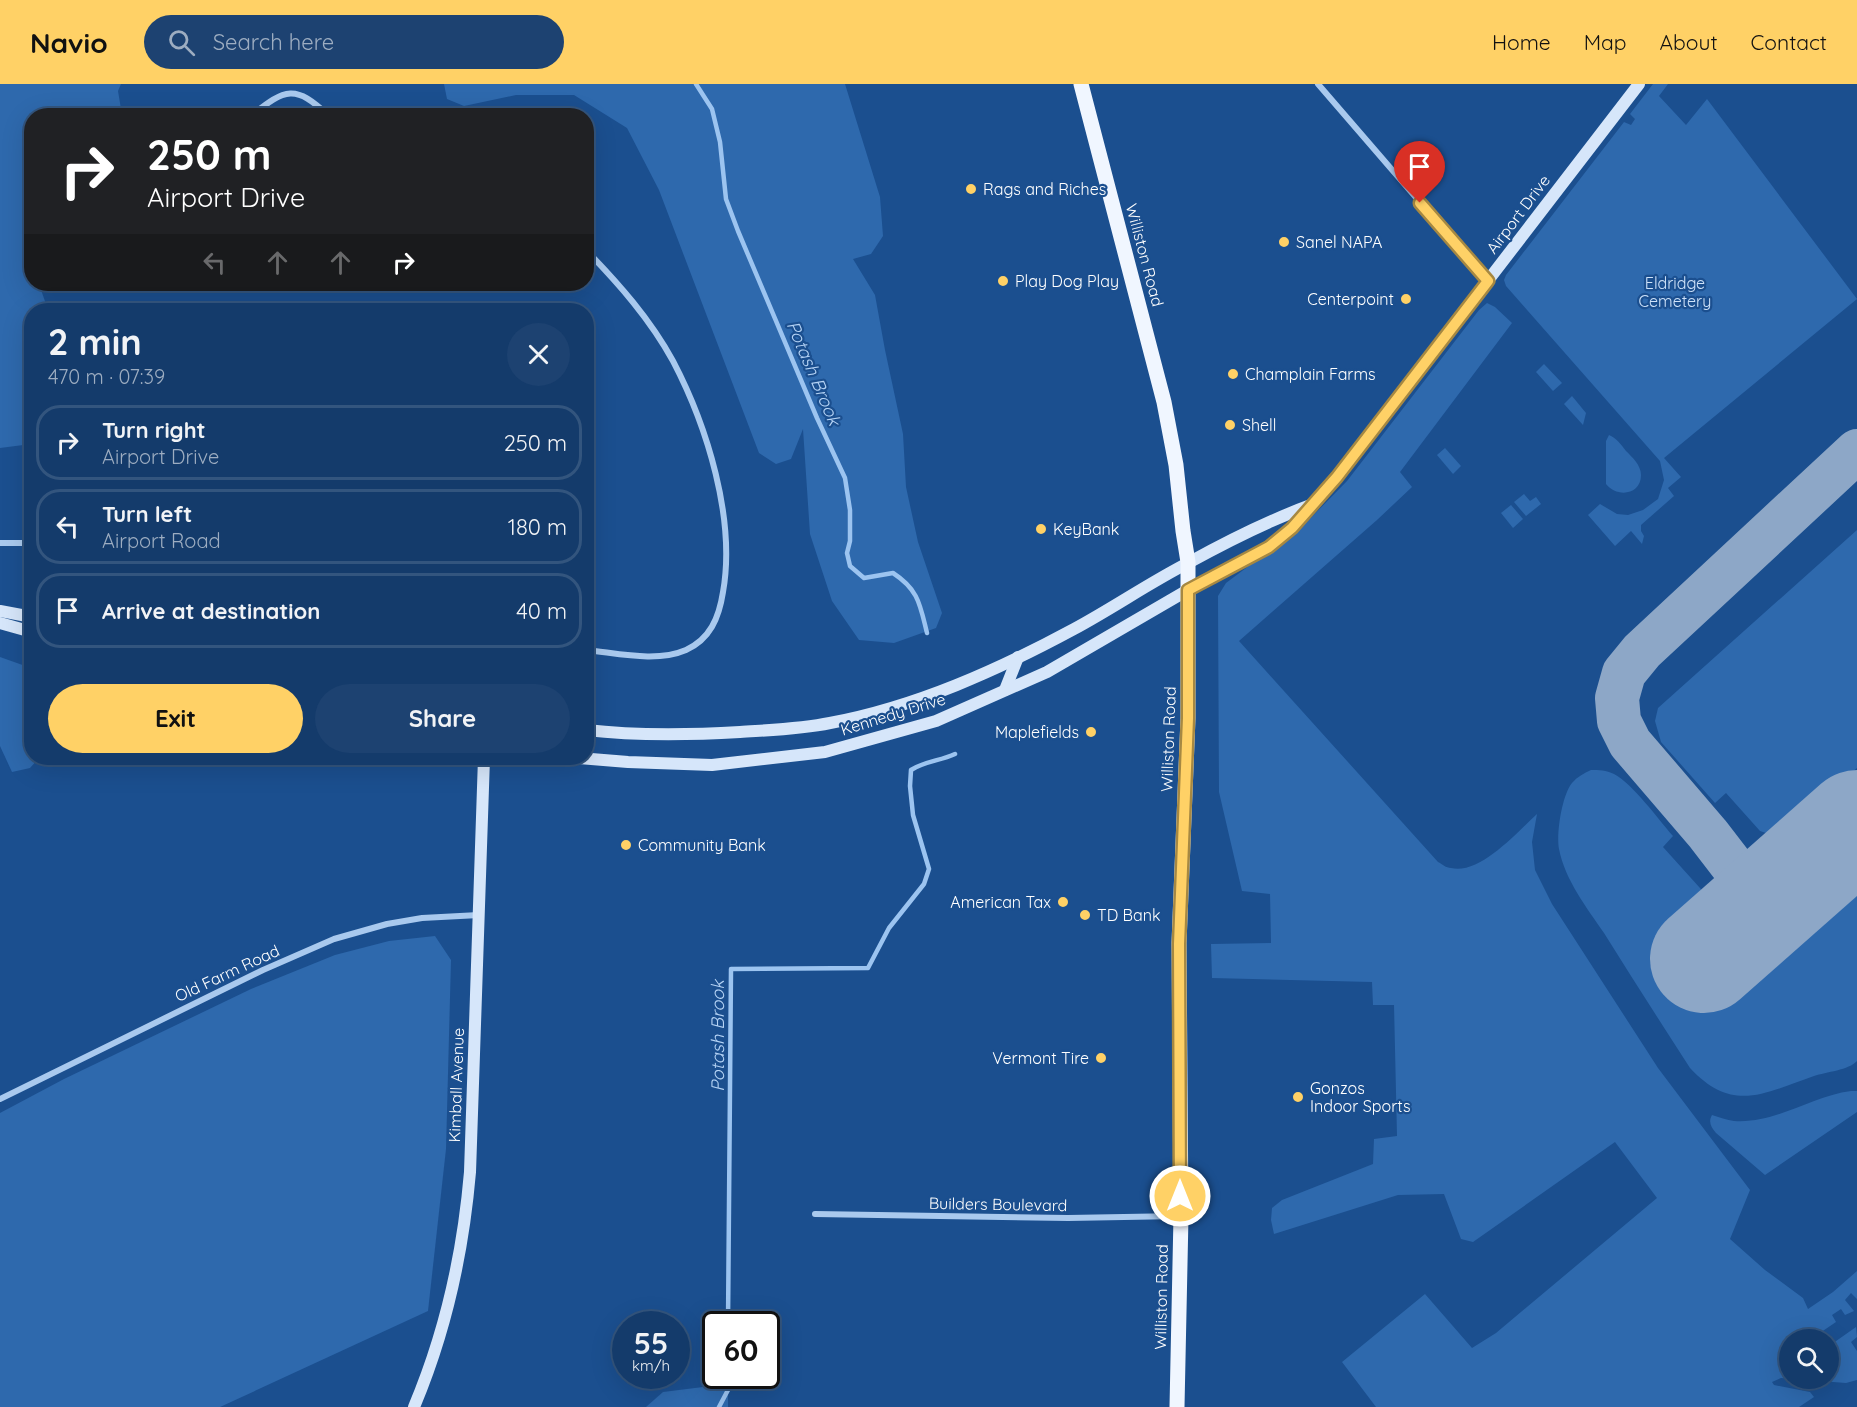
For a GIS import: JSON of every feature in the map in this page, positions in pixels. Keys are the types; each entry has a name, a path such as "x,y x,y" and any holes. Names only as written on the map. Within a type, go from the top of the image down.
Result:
{"main road":[{"name":"Williston Road","path":"1081,84 1164,402 1173,448 1182,531 1188,562 1188,718 1179,944 1181,1216 1177,1407"},
{"name":"Airport Drive","path":"1188,590 1269,547 1292,528 1358,451 1638,84"},
{"name":"Airport Drive","path":"1188,562 1291,512 1312,505"},
{"name":"Kennedy Drive","path":"594,731 629,735 689,735 770,730 830,723 888,708 938,692 1018,657 1075,628 1188,562"},
{"name":"Kennedy Drive","path":"594,759 712,765 825,752 880,738 936,721 1047,672 1188,590"},
{"path":"0,611 24,616"},
{"path":"0,623 24,630"},
{"path":"1005,690 1018,657"},
{"name":"Kimball Avenue","path":"414,1407 434,1357 447,1314 466,1217 470,1172 483,765"}],"street":[{"path":"1318,84 1488,281"},
{"path":"262,108 279,95 297,92 306,95 322,108"},
{"path":"594,259 631,298 684,383 696,411 717,478 727,550 726,576 718,615 705,638 694,646 672,655 657,656 594,651"},
{"path":"0,543 24,543"},
{"name":"Old Farm Road","path":"0,1099 263,969 334,939 387,924 422,918 479,915"},
{"name":"Builders Boulevard","path":"815,1214 1057,1218 1181,1216"}],"green space":[{"path":"0,84 121,84 118,91 121,108 24,108 24,291 41,291 46,303 24,303 24,445 0,448"},
{"path":"444,84 845,84 880,197 883,236 871,254 853,259 875,295 903,434 906,487 918,542 942,613 936,628 894,643 859,640 832,601 810,534 803,429 791,459 776,464 759,453 659,190 627,128 574,95 516,95 464,106 447,99"},
{"name":"Eldridge Cemetery","path":"1653,84 1668,84 1659,96 1686,125 1707,99 1857,299 1664,458 1681,477 1668,488 1674,496 1641,525 1644,536 1642,544 1631,531 1615,546 1588,515 1600,504 1617,514 1628,515 1643,510 1658,499 1664,480 1660,461 1506,286 1504,280 1624,122 1631,125 1635,119 1630,114"},
{"path":"1487,303 1495,307 1512,323 1400,472 1412,487 1239,641 1444,866 1462,868 1486,859 1537,814 1532,842 1535,870 1552,904 1658,1068 1750,1190 1730,1239 1765,1270 1803,1298 1808,1309 1833,1292 1857,1271 1857,1299 1851,1293 1845,1300 1854,1311 1845,1315 1841,1309 1832,1315 1836,1322 1826,1329 1779,1329 1779,1379 1772,1382 1779,1386 1779,1389 1810,1392 1814,1397 1799,1407 1376,1407 1342,1362 1425,1294 1472,1348 1496,1333 1657,1198 1615,1142 1473,1242 1461,1239 1444,1194 1398,1195 1274,1234 1271,1220 1272,1208 1282,1200 1373,1164 1374,1139 1397,1136 1394,1005 1373,1005 1372,982 1212,978 1211,944 1271,943 1270,894 1242,891 1219,792 1218,596 1226,583 1291,538 1347,481 1479,310"},
{"path":"1544,364 1562,383 1553,391 1536,372"},
{"path":"1572,396 1586,413 1583,425 1564,404"},
{"path":"1609,435 1620,444 1640,468 1640,482 1637,487 1628,492 1616,491 1606,484 1606,441"},
{"path":"1445,448 1461,466 1453,474 1437,455"},
{"path":"1524,494 1530,501 1536,497 1541,504 1526,516 1514,502"},
{"path":"1511,505 1523,519 1513,528 1501,513"},
{"path":"1857,530 1857,768 1794,824 1777,833 1769,834 1760,831 1726,793 1715,803 1661,742 1655,721 1658,708"},
{"path":"0,657 24,666 24,765 33,765 30,768 12,772 0,746"},
{"path":"1591,770 1608,772 1622,779 1673,836 1663,847 1709,898 1675,927 1732,990 1857,880 1857,1061 1843,1069 1749,1096 1720,1091 1690,1068 1577,893 1562,860 1558,834 1565,796 1574,781"},
{"path":"435,936 451,960 446,1149 428,1311 220,1407 0,1407 0,1113 64,1079 251,989 335,955 389,941"},
{"path":"1857,1091 1857,1112 1765,1175 1716,1133 1710,1120 1712,1115 1734,1121 1764,1118 1822,1098"},
{"path":"1856,1327 1857,1337 1851,1342 1857,1351 1857,1380 1839,1382 1839,1339"},
{"path":"702,1387 702,1389 728,1390 728,1407 646,1407 663,1392"}],"waterway":[{"name":"Potash Brook","path":"696,84 712,109 720,142 726,199 738,231 817,418 845,478 850,510 850,541 847,553 850,566 864,578 893,573 902,579 917,599 927,633"},
{"name":"Potash Brook","path":"728,1311 731,969 868,968 889,928 924,884 929,869 913,815 911,770 955,754"},
{"name":"Potash Brook","path":"719,1407 728,1389"}],"taxiway":[{"path":"1828,850 1801,871 1778,881 1757,881 1738,873 1708,834 1630,743 1619,721 1617,698 1624,673 1642,651 1857,451"}],"runway":[{"path":"1704,959 1857,824"}],"place":[{"name":"Rags and Riches","path":"971,189"},
{"name":"Sanel NAPA","path":"1284,242"},
{"name":"Play Dog Play","path":"1003,281"},
{"name":"Centerpoint","path":"1406,299"},
{"name":"Champlain Farms","path":"1233,374"},
{"name":"Shell","path":"1230,425"},
{"name":"KeyBank","path":"1041,529"},
{"name":"Maplefields","path":"1091,732"},
{"name":"Community Bank","path":"626,845"},
{"name":"American Tax","path":"1063,902"},
{"name":"TD Bank","path":"1085,915"},
{"name":"Vermont Tire","path":"1101,1058"},
{"name":"Gonzos Indoor Sports","path":"1298,1097"}],"route":[{"path":"1180,1196 1179,944 1188,718 1188,590 1269,547 1292,528 1358,451 1488,281 1420,203"}]}
